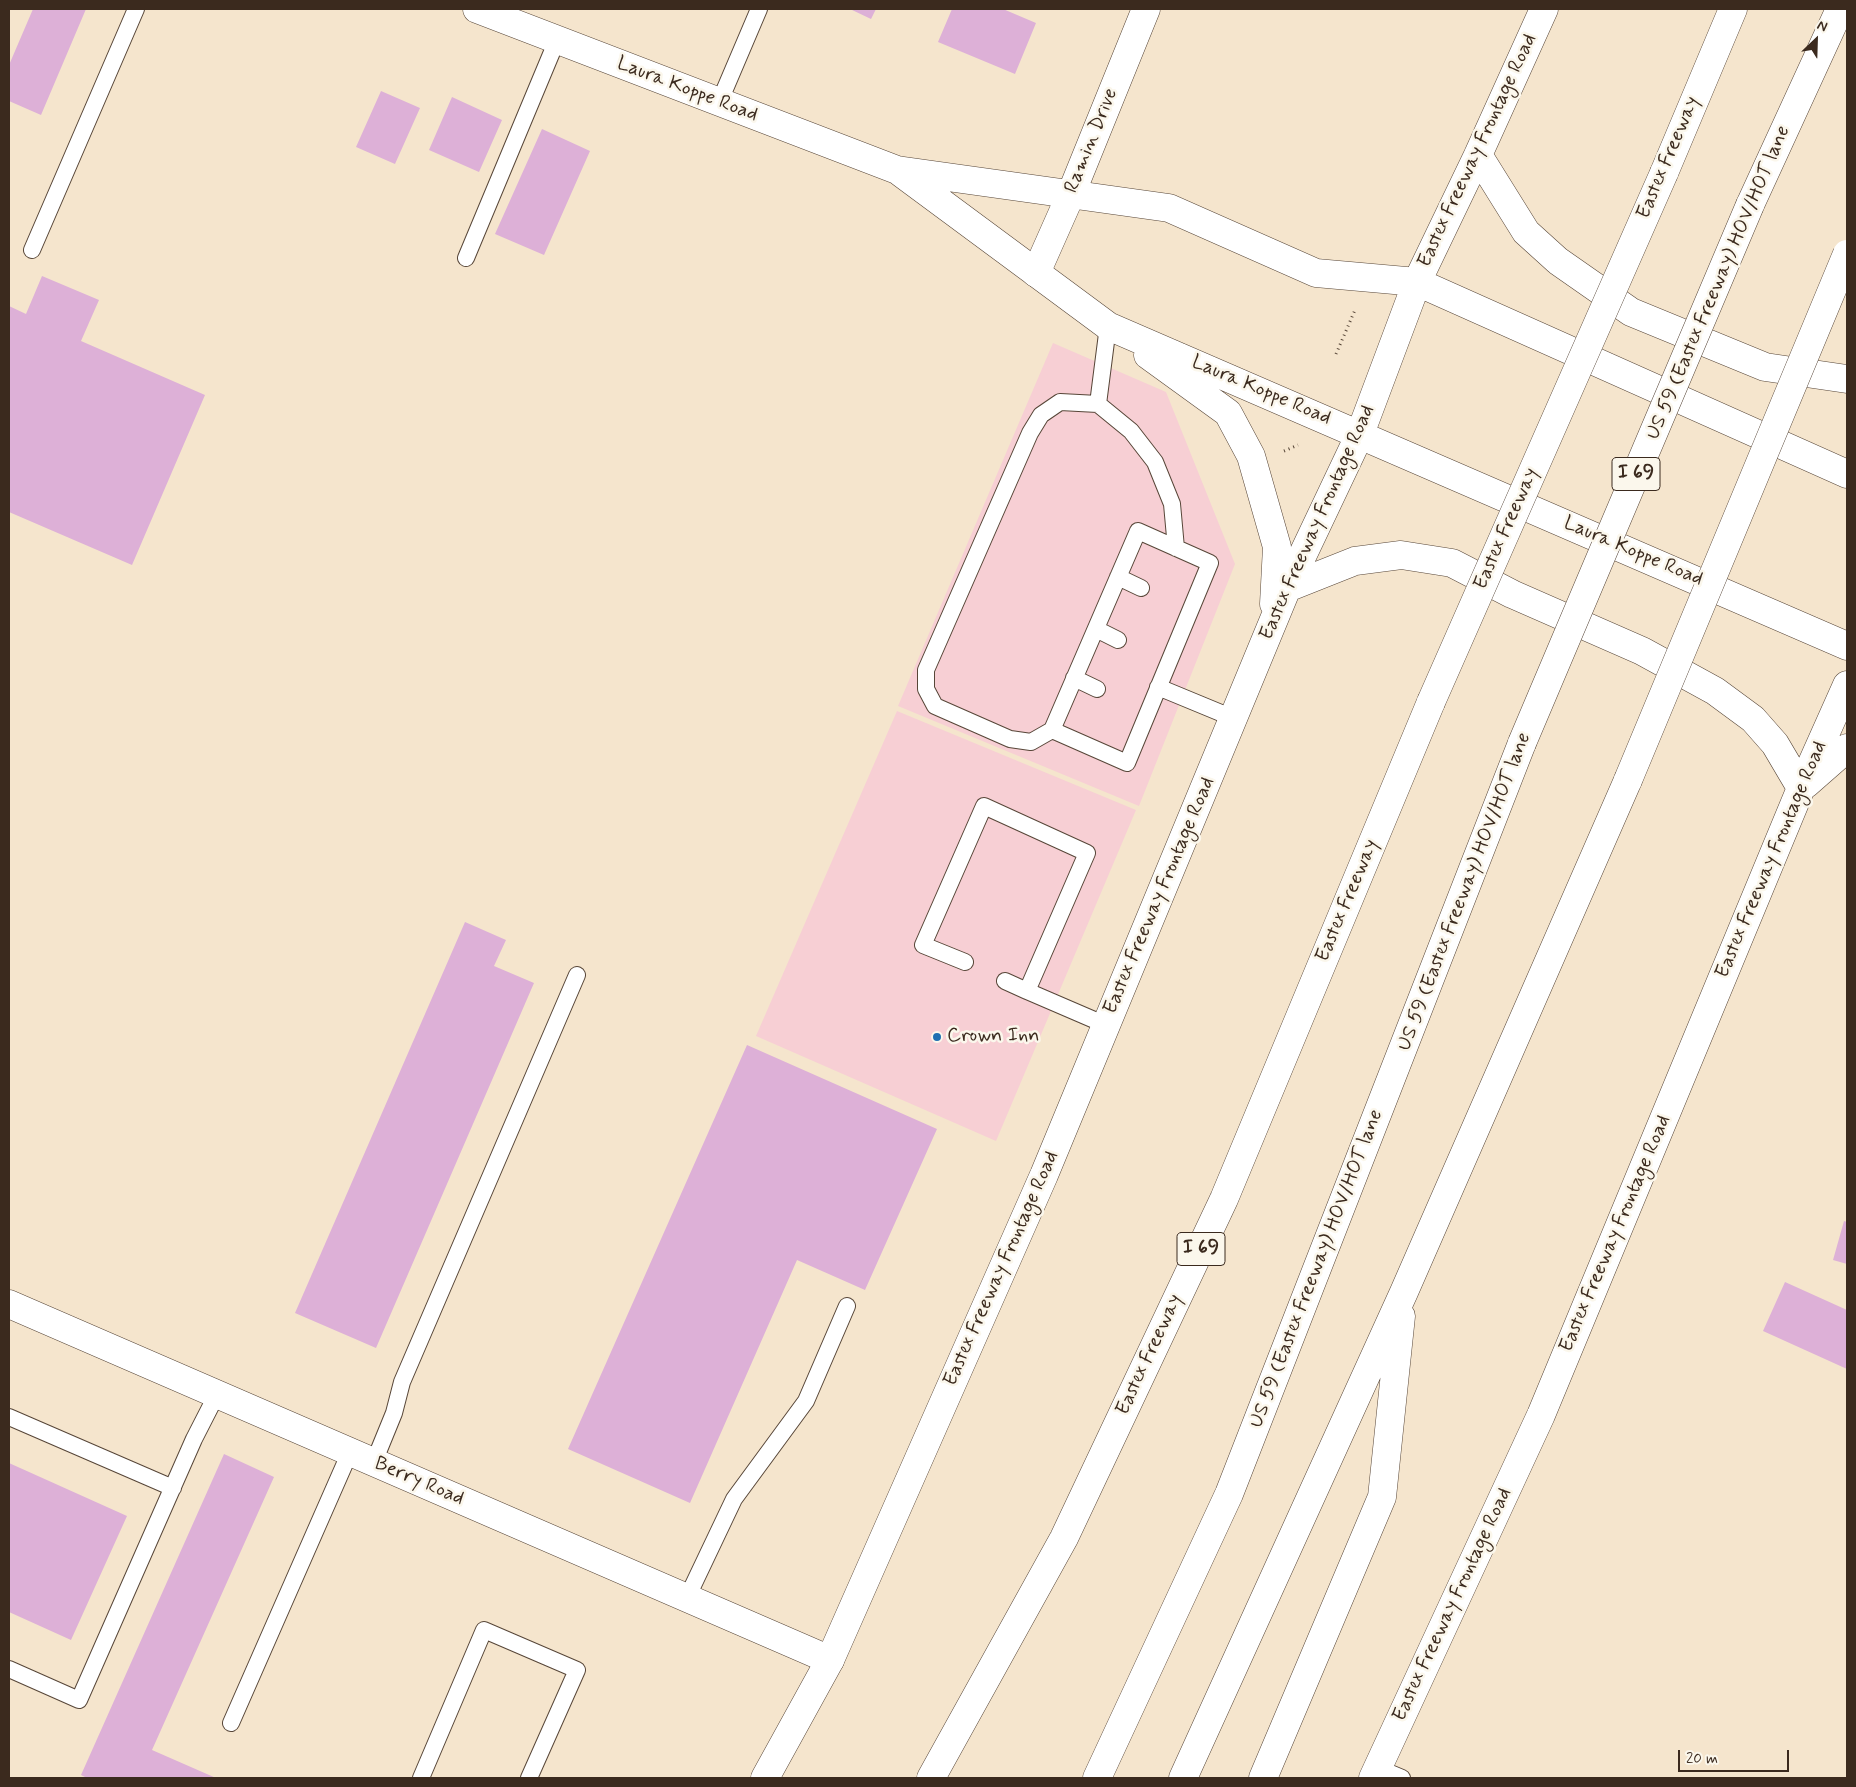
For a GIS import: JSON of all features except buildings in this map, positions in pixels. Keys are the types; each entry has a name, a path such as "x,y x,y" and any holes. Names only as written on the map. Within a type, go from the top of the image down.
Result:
{"main road":[{"name":"Laura Koppe Road","path":"477,9 897,170 1168,208 1316,273 1417,282 1847,474"},
{"name":"Ramin Drive","path":"1036,273 1071,194 1146,9"},
{"name":"Eastex Freeway Frontage Road","path":"765,1778 830,1660 1044,1175 1272,623 1360,434 1417,282 1478,155 1544,9"},
{"name":"Eastex Freeway","path":"931,1778 1064,1538 1224,1199 1430,702 1664,173 1733,9"},
{"name":"US 59 (Eastex Freeway) HOV/HOT lane","path":"1097,1778 1229,1494 1522,743 1750,205 1840,9"},
{"path":"1478,155 1526,232 1558,260 1631,312 1765,367 1847,379"},
{"name":"Laura Koppe Road","path":"897,170 1108,326 1847,646"},
{"path":"1183,1778 1404,1292 1628,780 1847,254"},
{"path":"1108,326 1228,413 1251,456 1277,547 1272,623"},
{"path":"1287,588 1355,561 1402,555 1452,563 1512,594 1642,650 1715,691 1753,719 1775,744 1801,788 1847,748"},
{"name":"Eastex Freeway Frontage Road","path":"1384,1775 1541,1414 1801,788 1847,685"},
{"path":"1263,1778 1382,1497 1404,1292"},
{"name":"Berry Road","path":"9,1304 830,1660"}],"lane":[{"path":"32,250 136,9"},
{"path":"719,103 760,9"},
{"path":"466,258 557,40"},
{"path":"1098,404 1108,326"},
{"path":"1052,730 1127,763 1142,708 1158,687 1163,660 1184,608 1210,563 1176,548 1138,531 1052,730 1030,742 1010,739 935,706 926,689 926,670 1030,433 1041,415 1060,402 1098,404 1131,431 1155,462 1172,504 1176,548"},
{"path":"1118,577 1141,588"},
{"path":"1096,629 1118,640"},
{"path":"1074,678 1098,689"},
{"path":"1158,687 1233,718"},
{"path":"964,962 923,945 984,806 1087,853 1027,991"},
{"path":"374,1462 394,1413 402,1382 577,975"},
{"path":"1005,981 1106,1025"},
{"path":"687,1598 734,1499 806,1402 847,1306"},
{"path":"9,1669 79,1700 217,1394"},
{"path":"9,1417 173,1488"},
{"path":"231,1723 350,1452"},
{"path":"421,1778 484,1630 577,1670 529,1778"}],"path":[{"path":"1336,354 1355,310"},
{"path":"1280,453 1306,441"}],"shaded area":[{"path":"1053,343 1166,392 1235,564 1139,806 898,706"},
{"path":"897,711 1136,810 996,1141 756,1036"}],"place":[{"name":"Crown Inn","path":"937,1037"}]}
